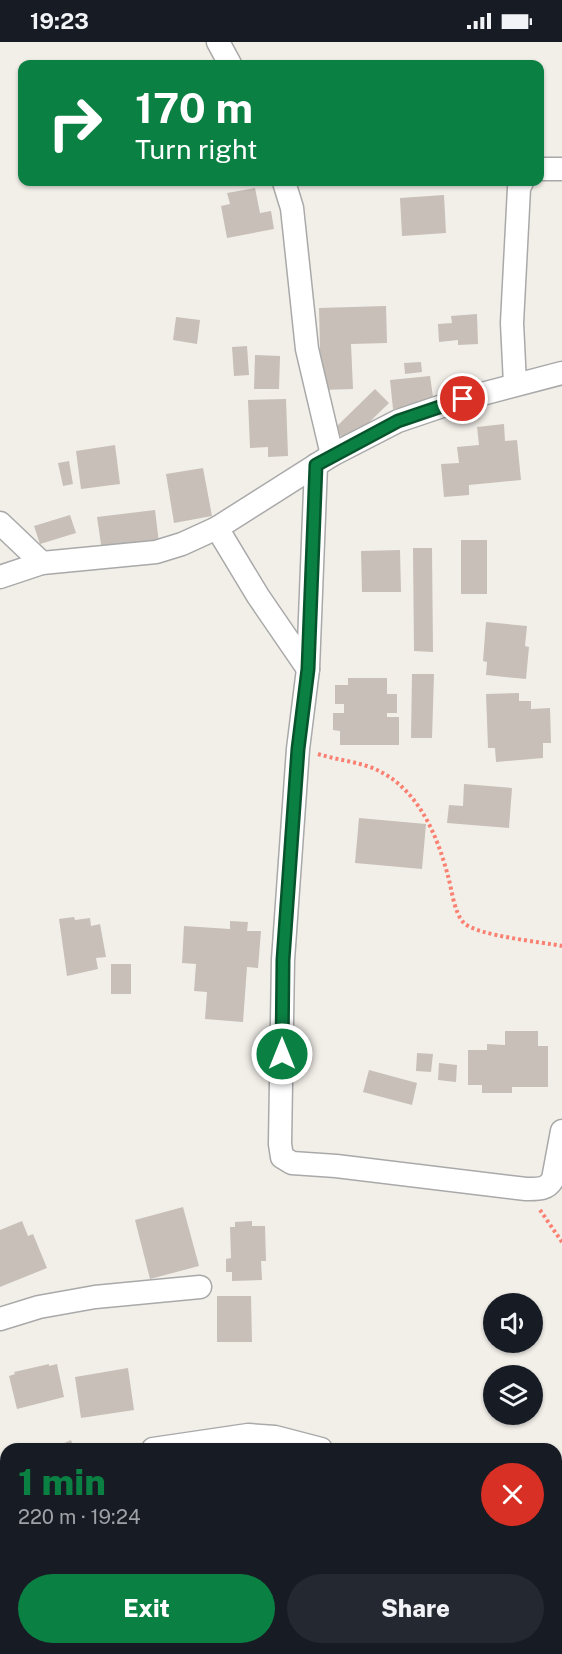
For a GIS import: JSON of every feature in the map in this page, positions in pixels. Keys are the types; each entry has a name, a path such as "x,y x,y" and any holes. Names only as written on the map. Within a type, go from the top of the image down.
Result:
{"street":[{"path":"218,42 228,60"},
{"path":"544,169 562,169"},
{"path":"285,186 292,208 307,349 324,460 308,669 298,749 283,960 280,1144 282,1157 292,1163 336,1166 526,1189 549,1186 553,1179 562,1131"},
{"path":"515,384 513,323 520,186"},
{"path":"0,577 42,563 156,552 182,544 217,528 324,460 398,421 515,384 562,373"},
{"path":"0,523 42,563"},
{"path":"217,528 258,596 308,669"},
{"path":"0,1319 39,1307 95,1297 200,1287"},
{"path":"194,1443 248,1435 275,1437 298,1443"}],"path":[{"path":"298,749 369,767 402,786 420,807 439,843 457,910 464,923 480,932 562,946"},
{"path":"526,1189 562,1242"}],"building":[{"path":"255,188 260,213 271,211 274,229 227,238 221,206 230,204 227,193"},
{"path":"444,195 446,233 402,236 400,198"},
{"path":"386,306 387,343 351,344 353,389 321,390 319,308"},
{"path":"477,314 478,344 458,345 458,340 439,342 438,324 452,323 451,316"},
{"path":"176,317 200,320 197,344 173,340"},
{"path":"247,346 249,375 234,376 232,347"},
{"path":"255,355 280,356 279,389 254,389"},
{"path":"421,362 422,372 405,374 404,363"},
{"path":"430,376 434,404 393,409 390,380"},
{"path":"375,389 389,403 348,443 334,429"},
{"path":"286,399 288,456 268,457 268,447 250,448 248,400"},
{"path":"504,424 505,441 517,440 521,480 469,485 469,495 444,497 441,464 459,463 457,447 479,445 477,427"},
{"path":"115,445 120,484 81,489 76,451"},
{"path":"69,461 73,484 63,486 58,463"},
{"path":"203,468 212,516 174,523 166,474"},
{"path":"155,510 159,543 102,551 97,517"},
{"path":"70,515 76,533 40,544 34,526"},
{"path":"461,540 487,540 487,594 461,594"},
{"path":"413,548 432,548 433,652 414,651"},
{"path":"400,550 401,592 362,592 361,551"},
{"path":"486,622 527,626 525,646 529,647 526,679 486,675 487,662 483,661"},
{"path":"412,674 434,674 432,738 411,738"},
{"path":"348,678 387,678 387,694 397,694 397,713 387,713 387,717 399,717 399,745 340,745 340,731 333,730 333,713 344,713 344,704 335,704 335,685 348,685"},
{"path":"519,693 519,701 531,701 531,709 550,708 551,743 543,743 543,758 496,762 495,748 488,748 486,694"},
{"path":"464,784 512,788 509,828 447,823 449,805 463,806"},
{"path":"359,818 426,824 422,869 355,863"},
{"path":"74,917 75,920 90,918 91,926 100,924 106,957 96,958 98,969 67,976 59,919"},
{"path":"230,921 248,922 247,931 261,931 258,968 247,967 243,1022 205,1019 207,992 194,991 196,964 182,963 184,926 230,929"},
{"path":"111,964 131,964 131,994 111,994"},
{"path":"505,1031 538,1031 538,1046 548,1046 548,1087 512,1087 512,1093 482,1093 482,1085 468,1085 468,1050 487,1050 487,1044 505,1045"},
{"path":"417,1053 433,1054 431,1072 416,1071"},
{"path":"439,1063 457,1065 456,1082 438,1080"},
{"path":"369,1070 417,1083 412,1105 363,1092"},
{"path":"183,1207 199,1266 150,1279 135,1220"},
{"path":"22,1221 28,1236 33,1234 47,1268 0,1287 0,1230"},
{"path":"252,1221 252,1226 265,1226 266,1261 261,1261 262,1280 232,1281 232,1272 226,1272 226,1259 231,1258 230,1227 235,1227 235,1222"},
{"path":"217,1296 251,1296 252,1342 217,1342"},
{"path":"49,1364 49,1366 57,1364 64,1397 17,1409 9,1376 15,1374 14,1372"},
{"path":"128,1368 134,1410 81,1418 75,1377"}],"route":[{"path":"282,1054 283,960 298,749 308,669 316,465 398,421 463,399"}]}
